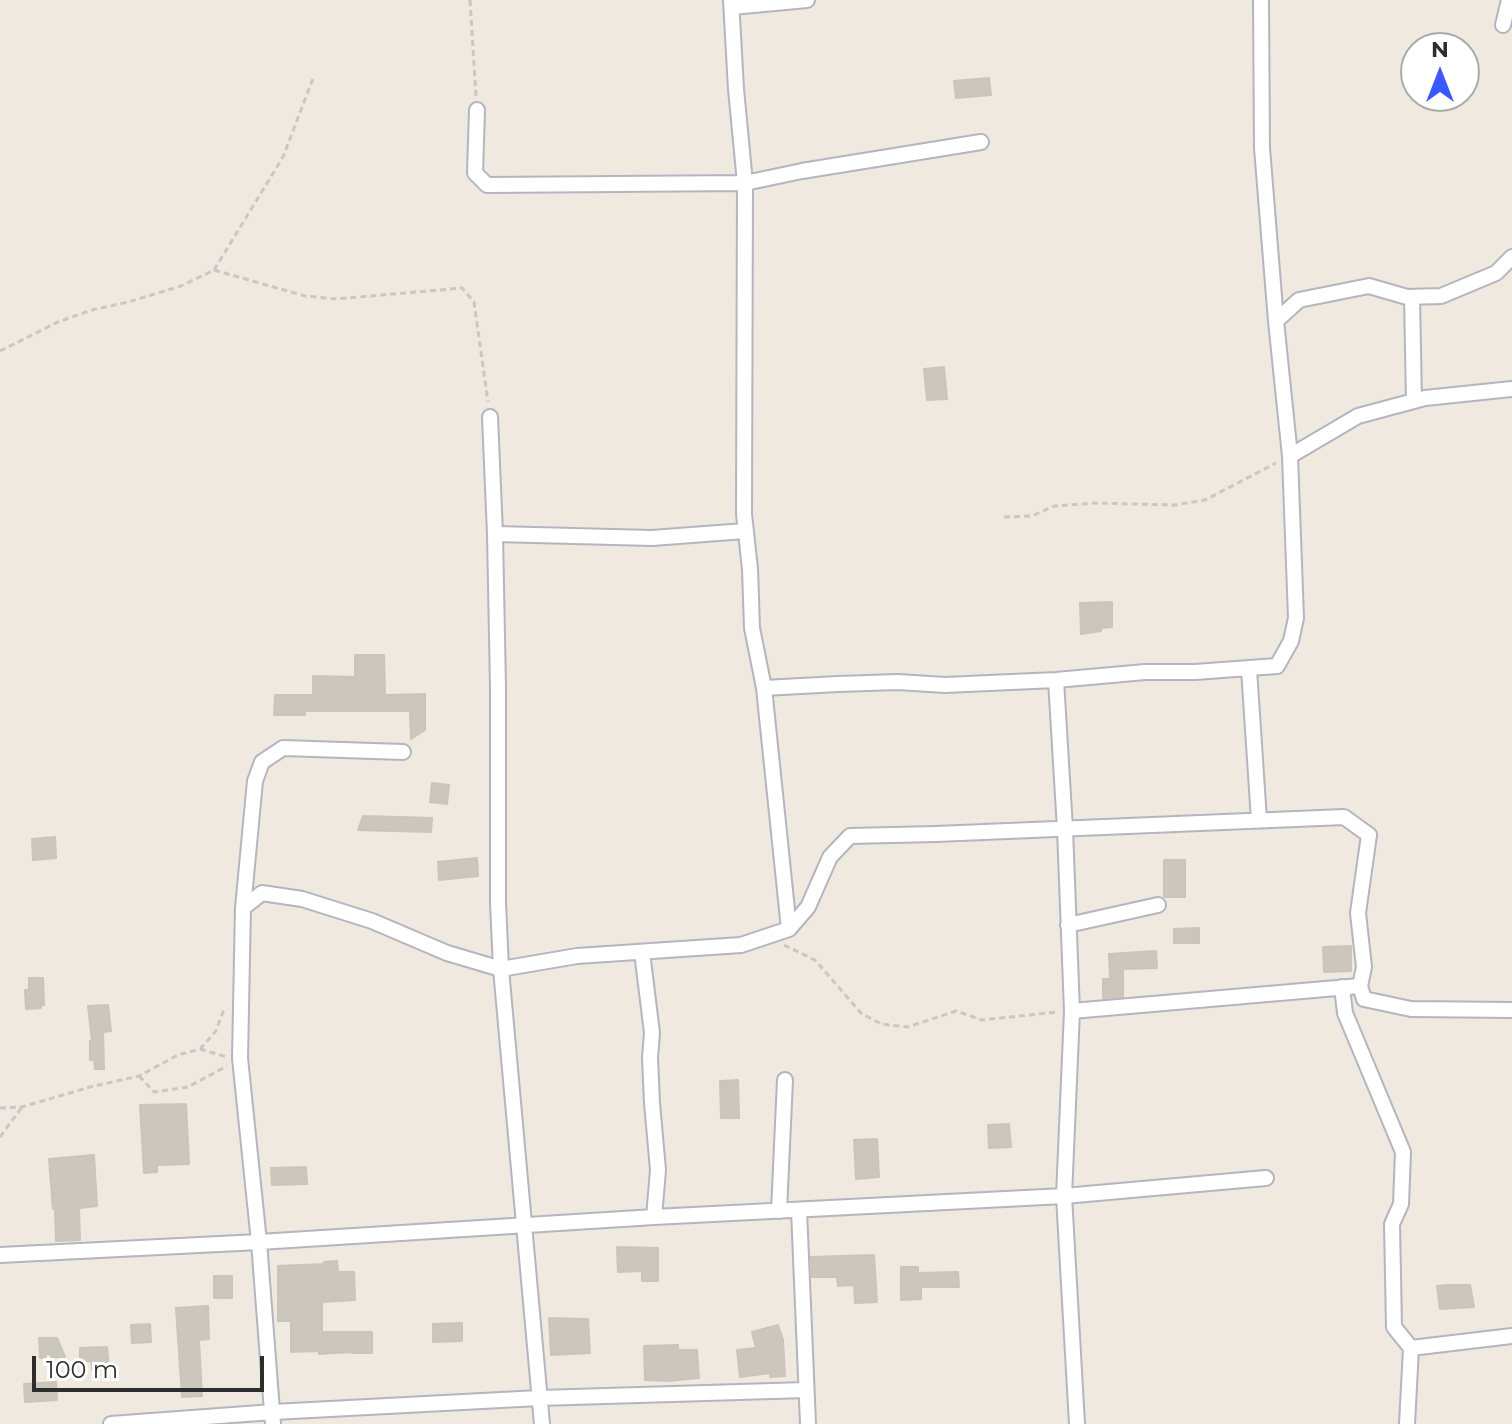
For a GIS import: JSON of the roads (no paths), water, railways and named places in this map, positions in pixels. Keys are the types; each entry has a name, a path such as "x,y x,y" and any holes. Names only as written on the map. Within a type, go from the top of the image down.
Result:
{"street":[{"path":"789,929 764,688 752,628 745,531 745,183 732,3 807,0"},
{"path":"764,688 898,682 945,685 1277,666 1291,641 1296,618 1290,456 1262,148 1261,0"},
{"path":"1503,25 1509,0"},
{"path":"477,110 475,173 487,185 745,183 981,142"},
{"path":"1276,321 1299,300 1369,286 1412,297 1441,296 1496,273 1512,257"},
{"path":"1412,297 1414,401"},
{"path":"1290,456 1358,416 1425,398 1512,389"},
{"path":"490,417 495,534 501,969 542,1424"},
{"path":"495,534 652,538 745,531"},
{"path":"1249,669 1259,820"},
{"path":"1056,680 1072,1011 1064,1196 1077,1424"},
{"path":"273,1418 240,1058 243,908 255,781 262,762 283,748 403,752"},
{"path":"243,908 262,893 302,899 372,921 447,953 501,969 577,956 741,945 789,929 808,907 830,857 850,836 1344,817 1369,835 1358,913 1364,967 1360,986 1364,999 1411,1009 1512,1010"},
{"path":"1068,925 1158,905"},
{"path":"642,952 652,1033 650,1058 658,1170 654,1217"},
{"path":"1072,1011 1360,986"},
{"path":"1342,987 1345,1013 1403,1152 1401,1204 1392,1224 1394,1327 1411,1348 1407,1424"},
{"path":"779,1211 785,1080"},
{"path":"0,1255 1064,1196 1266,1178"},
{"path":"799,1210 808,1424"},
{"path":"1411,1348 1512,1336"},
{"path":"111,1424 273,1418 539,1398 806,1390"}]}
